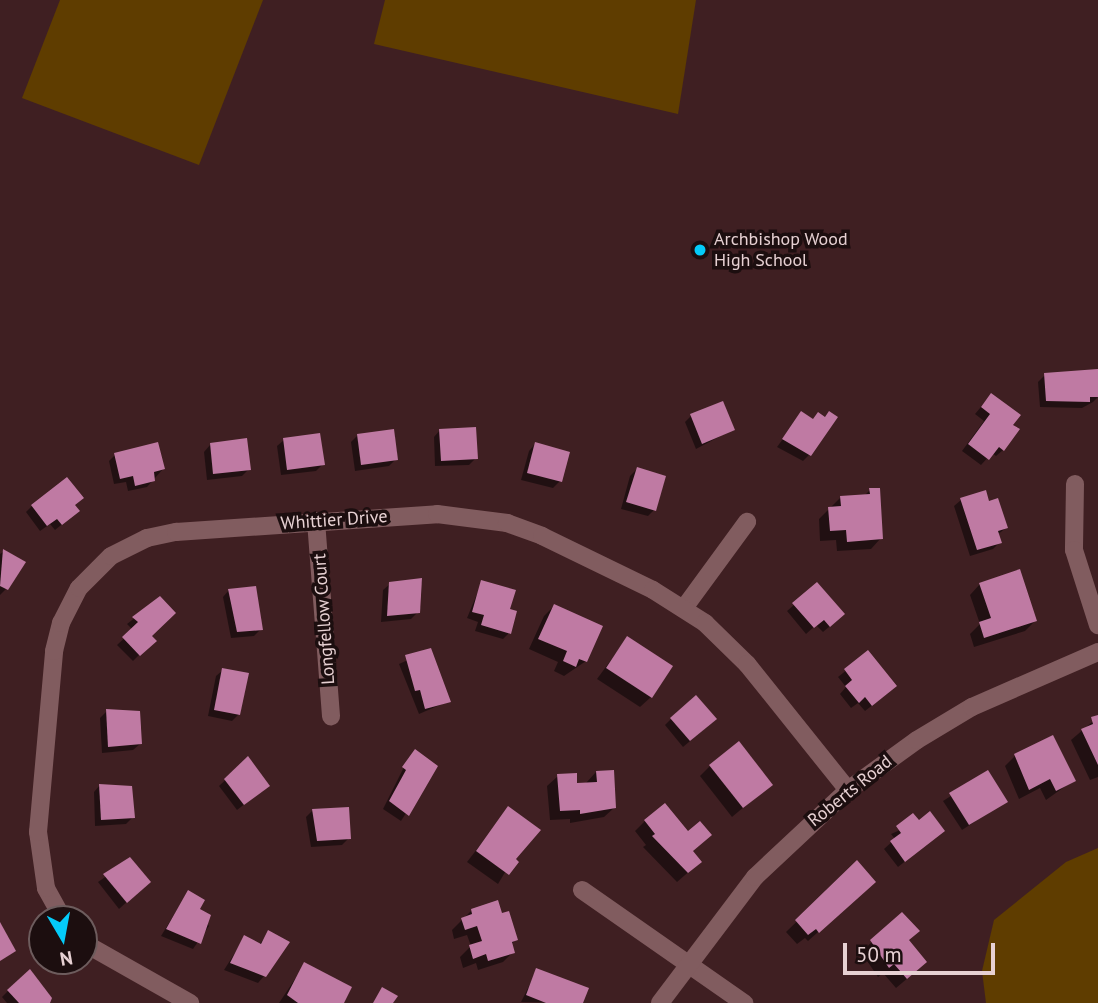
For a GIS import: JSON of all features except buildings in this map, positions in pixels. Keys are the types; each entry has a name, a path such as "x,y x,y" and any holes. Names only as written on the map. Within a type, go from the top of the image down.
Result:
{"street":[{"path":"1075,484 1074,550 1098,625"},
{"name":"Whittier Drive","path":"55,905 46,888 38,832 54,651 61,623 79,588 111,556 147,538 176,532 437,514 507,523 542,536 684,608 747,664 848,790"},
{"name":"Longfellow Court","path":"317,521 331,716"},
{"path":"684,608 747,522"},
{"name":"Roberts Road","path":"660,1003 686,963 755,877 848,790 972,707 1098,652"},
{"path":"582,890 744,1003"},
{"path":"98,951 190,1003"}],"shaded area":[{"path":"60,0 263,0 199,165 22,98"},
{"path":"385,0 696,0 678,114 374,44"},
{"path":"1098,848 1098,1003 986,1003 982,971 994,920 1066,862"}],"place":[{"name":"Archbishop Wood High School","path":"700,250"}]}
